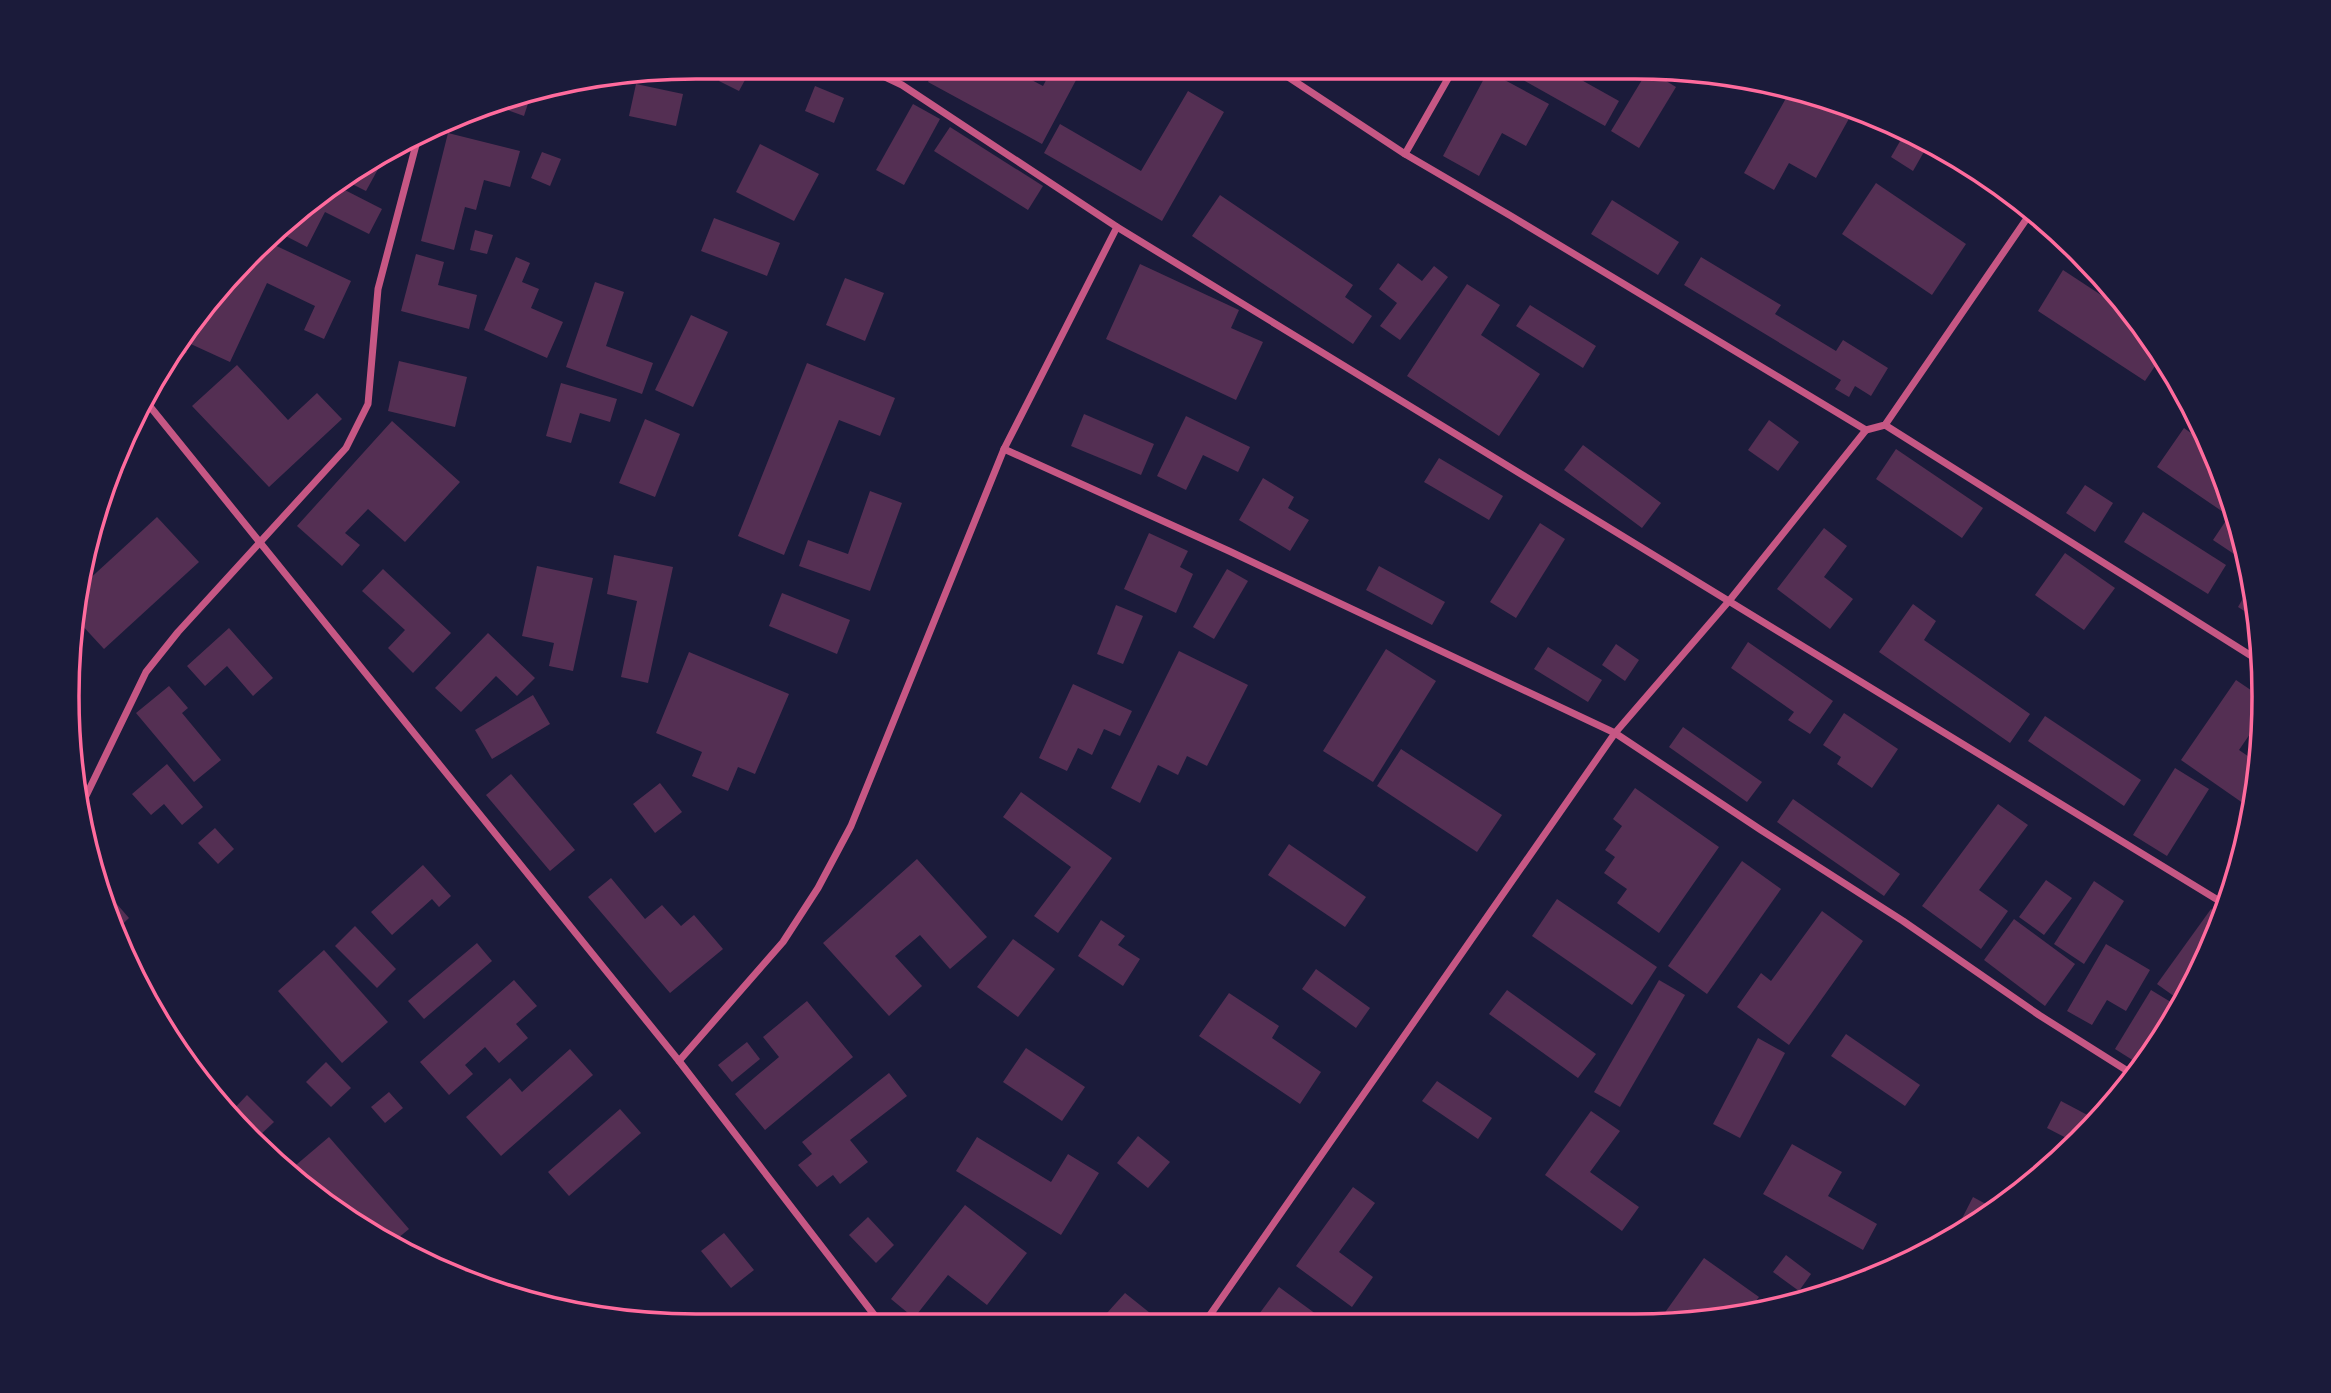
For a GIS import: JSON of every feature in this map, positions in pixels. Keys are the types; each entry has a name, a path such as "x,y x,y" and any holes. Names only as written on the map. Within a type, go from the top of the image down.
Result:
{"street":[{"path":"889,79 1117,227 2217,899"},
{"path":"1291,79 1405,154 1866,430"},
{"path":"1405,154 1448,79"},
{"path":"87,794 146,672 178,632 345,448 368,404 378,289 416,146"},
{"path":"1211,1314 1615,733 1729,601 1866,430 1885,425 2027,219"},
{"path":"679,1061 783,942 818,888 851,827 1004,449 1117,227"},
{"path":"151,408 679,1061 874,1314"},
{"path":"1885,425 2251,656"},
{"path":"1004,449 1229,551 1615,733 2127,1070"}],"building":[{"path":"720,79 746,79 739,91 719,81"},
{"path":"930,79 1030,79 1043,86 1047,79 1077,79 1042,144 928,82"},
{"path":"1484,79 1503,79 1549,104 1526,146 1502,133 1479,176 1443,156"},
{"path":"1522,79 1580,79 1619,101 1605,126"},
{"path":"1642,79 1664,80 1676,87 1639,148 1611,131"},
{"path":"636,84 683,94 676,126 629,116"},
{"path":"815,86 844,98 834,123 805,111"},
{"path":"1188,91 1224,112 1162,221 1044,153 1060,124 1141,171"},
{"path":"1786,98 1849,118 1816,178 1789,163 1774,190 1744,173"},
{"path":"528,103 524,116 506,110"},
{"path":"913,104 940,119 904,185 876,170"},
{"path":"950,127 1043,186 1028,210 934,151"},
{"path":"448,133 520,151 510,187 484,180 476,210 465,207 454,250 421,241"},
{"path":"1901,139 1924,151 1913,171 1891,157"},
{"path":"760,144 819,174 794,221 736,192"},
{"path":"542,152 561,159 550,186 531,178"},
{"path":"379,167 366,191 352,184"},
{"path":"1876,183 1966,244 1932,295 1842,234"},
{"path":"344,189 382,209 369,234 325,212 307,247 285,236"},
{"path":"1220,195 1353,285 1345,297 1372,316 1353,344 1192,236"},
{"path":"1612,200 1679,242 1658,275 1591,234"},
{"path":"714,218 780,243 767,276 701,251"},
{"path":"475,230 493,235 487,254 470,250"},
{"path":"275,245 351,281 324,339 304,330 315,306 267,283 230,362 190,343 232,289"},
{"path":"416,254 444,262 438,285 477,295 469,329 401,311"},
{"path":"516,257 530,263 522,282 539,289 531,308 563,322 547,358 484,330"},
{"path":"1701,257 1781,305 1775,314 1836,351 1843,340 1888,368 1871,396 1855,386 1849,397 1835,389 1841,380 1684,285"},
{"path":"1398,263 1422,281 1434,266 1448,277 1400,340 1380,326 1397,303 1379,289"},
{"path":"1140,264 1239,310 1231,328 1263,342 1236,400 1106,339"},
{"path":"2063,270 2108,299 2155,365 2145,381 2038,311"},
{"path":"845,278 884,293 865,341 826,325"},
{"path":"595,282 624,292 606,346 653,363 642,394 566,367"},
{"path":"1467,284 1500,305 1481,335 1540,374 1499,436 1407,376"},
{"path":"1530,305 1596,346 1583,368 1516,326"},
{"path":"691,315 728,332 693,407 655,390"},
{"path":"399,361 467,377 455,427 388,411"},
{"path":"807,363 895,398 880,436 839,420 784,555 738,536"},
{"path":"237,365 288,420 317,393 342,419 269,487 192,406"},
{"path":"561,383 617,399 610,422 580,413 571,443 546,436"},
{"path":"1084,414 1154,444 1141,475 1071,446"},
{"path":"1186,416 1250,447 1238,472 1203,455 1186,490 1157,476"},
{"path":"645,419 680,434 655,497 619,483"},
{"path":"1769,420 1799,442 1778,471 1748,450"},
{"path":"392,421 460,482 405,542 368,509 345,533 360,545 342,566 297,526"},
{"path":"2184,428 2194,435 2223,512 2157,467"},
{"path":"1583,445 1661,503 1642,528 1564,470"},
{"path":"1896,449 1983,508 1962,538 1876,479"},
{"path":"1439,458 1503,496 1489,520 1424,482"},
{"path":"1263,478 1294,497 1288,508 1309,520 1290,551 1239,520"},
{"path":"2085,485 2113,503 2095,532 2066,513"},
{"path":"870,491 902,503 870,591 799,566 808,540 848,554"},
{"path":"2143,512 2226,565 2208,594 2124,542"},
{"path":"157,517 199,562 104,649 83,626 91,578"},
{"path":"2226,521 2235,555 2213,540"},
{"path":"1540,523 1565,539 1516,618 1490,602"},
{"path":"1824,528 1847,546 1824,577 1853,599 1830,629 1777,589"},
{"path":"1149,533 1188,551 1180,567 1193,574 1176,613 1124,589"},
{"path":"2065,553 2115,588 2084,630 2035,595"},
{"path":"614,555 673,567 648,683 621,677 637,601 607,594"},
{"path":"537,566 593,578 573,671 549,666 554,643 522,636"},
{"path":"1379,566 1445,602 1432,625 1366,590"},
{"path":"383,569 451,633 413,673 388,648 405,630 362,591"},
{"path":"1227,569 1248,581 1214,639 1193,627"},
{"path":"782,593 850,620 837,654 769,626"},
{"path":"2244,597 2246,612 2238,607"},
{"path":"1913,604 1936,621 1924,640 2030,714 2010,743 1879,652"},
{"path":"1116,605 1143,616 1123,664 1097,654"},
{"path":"229,628 273,678 253,696 227,666 205,686 187,666"},
{"path":"488,633 535,678 517,696 496,676 461,712 435,688"},
{"path":"1748,642 1833,701 1810,734 1788,720 1794,712 1731,668"},
{"path":"1616,644 1639,660 1625,681 1602,665"},
{"path":"1548,647 1602,680 1588,702 1534,669"},
{"path":"1386,649 1436,681 1373,782 1323,751"},
{"path":"1179,651 1248,685 1207,766 1187,756 1178,775 1158,765 1140,803 1111,788"},
{"path":"689,652 789,694 755,774 738,767 728,791 692,776 702,752 656,733"},
{"path":"2236,680 2252,691 2251,732 2239,750 2249,757 2242,803 2181,760"},
{"path":"1073,684 1132,711 1120,736 1104,729 1092,755 1078,748 1067,771 1039,758"},
{"path":"169,686 188,708 182,713 221,760 194,782 136,713"},
{"path":"533,695 550,724 492,759 475,730"},
{"path":"1844,713 1898,749 1872,788 1837,764 1841,757 1823,745"},
{"path":"2045,716 2141,780 2124,806 2028,741"},
{"path":"1683,727 1762,782 1747,802 1669,747"},
{"path":"1401,749 1502,815 1477,852 1377,786"},
{"path":"167,764 203,807 182,825 164,804 151,815 132,794"},
{"path":"2175,768 2209,789 2167,856 2133,835"},
{"path":"511,774 575,850 550,871 486,795"},
{"path":"660,783 682,812 655,833 633,804"},
{"path":"1635,788 1719,847 1659,933 1617,903 1627,889 1604,873 1615,857 1605,850 1622,826 1613,819"},
{"path":"1021,792 1112,858 1058,933 1034,916 1071,867 1003,817"},
{"path":"1793,799 1900,874 1884,896 1777,822"},
{"path":"1998,804 2028,825 1979,890 2008,911 1981,949 1922,906"},
{"path":"215,828 234,849 218,864 198,843"},
{"path":"1289,844 1366,897 1345,927 1268,875"},
{"path":"917,859 987,937 950,969 920,935 895,956 922,986 889,1016 823,943"},
{"path":"1742,861 1781,889 1707,994 1668,966"},
{"path":"423,865 451,896 439,907 432,899 392,935 371,912"},
{"path":"611,878 645,919 662,905 681,926 694,915 723,949 670,993 588,897"},
{"path":"2046,880 2072,898 2044,935 2019,917"},
{"path":"2094,881 2124,901 2084,964 2054,944"},
{"path":"1557,899 1657,967 1632,1005 1532,936"},
{"path":"114,901 129,918 123,924"},
{"path":"2211,909 2213,911 2189,970 2174,996 2157,984"},
{"path":"1822,911 1863,941 1789,1045 1737,1007 1761,973 1771,981"},
{"path":"2014,919 2075,964 2045,1006 1984,960"},
{"path":"1101,920 1125,936 1118,945 1140,959 1123,986 1078,956"},
{"path":"355,926 396,969 377,988 335,946"},
{"path":"1013,939 1055,969 1018,1017 977,987"},
{"path":"477,943 492,961 424,1019 408,1001"},
{"path":"2106,944 2150,970 2126,1011 2107,1000 2092,1025 2067,1011"},
{"path":"324,950 388,1022 342,1063 278,991"},
{"path":"1316,969 1370,1008 1356,1028 1302,989"},
{"path":"514,980 537,1006 516,1024 528,1038 499,1063 485,1047 465,1065 473,1074 449,1095 420,1062"},
{"path":"1659,980 1685,995 1620,1107 1594,1092"},
{"path":"1507,990 1596,1054 1578,1078 1489,1014"},
{"path":"2151,990 2171,1002 2134,1061 2115,1049"},
{"path":"1229,993 1279,1026 1272,1038 1321,1072 1300,1104 1199,1036"},
{"path":"807,1001 853,1057 765,1130 735,1094 779,1057 763,1037"},
{"path":"1846,1034 1920,1085 1905,1106 1831,1056"},
{"path":"1758,1038 1785,1053 1740,1138 1713,1124"},
{"path":"747,1042 760,1059 732,1082 718,1065"},
{"path":"1026,1048 1085,1087 1062,1121 1003,1082"},
{"path":"570,1049 593,1075 501,1156 466,1117 510,1078 522,1092"},
{"path":"326,1062 351,1088 331,1107 306,1082"},
{"path":"889,1073 907,1096 850,1140 868,1162 840,1184 833,1175 817,1187 798,1165 812,1154 802,1142"},
{"path":"1437,1081 1492,1118 1478,1139 1422,1101"},
{"path":"389,1092 403,1108 385,1123 371,1107"},
{"path":"247,1095 274,1122 261,1134 235,1107"},
{"path":"2061,1101 2088,1115 2066,1138 2047,1128"},
{"path":"620,1109 641,1133 569,1196 548,1172"},
{"path":"1591,1111 1620,1131 1590,1172 1639,1207 1622,1231 1545,1175"},
{"path":"1138,1136 1170,1162 1148,1188 1117,1163"},
{"path":"329,1137 409,1229 399,1237 320,1187 296,1165"},
{"path":"977,1137 1051,1182 1068,1154 1099,1173 1061,1235 956,1171"},
{"path":"1792,1144 1842,1172 1828,1196 1877,1224 1863,1250 1763,1194"},
{"path":"1353,1187 1375,1203 1339,1252 1373,1277 1352,1307 1296,1266"},
{"path":"1973,1197 1986,1204 1978,1210 1961,1220"},
{"path":"965,1205 1027,1253 987,1305 948,1275 917,1314 909,1314 891,1299"},
{"path":"868,1217 894,1245 876,1263 849,1235"},
{"path":"724,1233 754,1270 731,1288 701,1251"},
{"path":"1786,1255 1811,1274 1799,1291 1773,1272"},
{"path":"1704,1258 1759,1297 1755,1302 1715,1309 1664,1313"},
{"path":"1279,1287 1316,1314 1259,1314"},
{"path":"1125,1293 1150,1313 1108,1314"}]}
